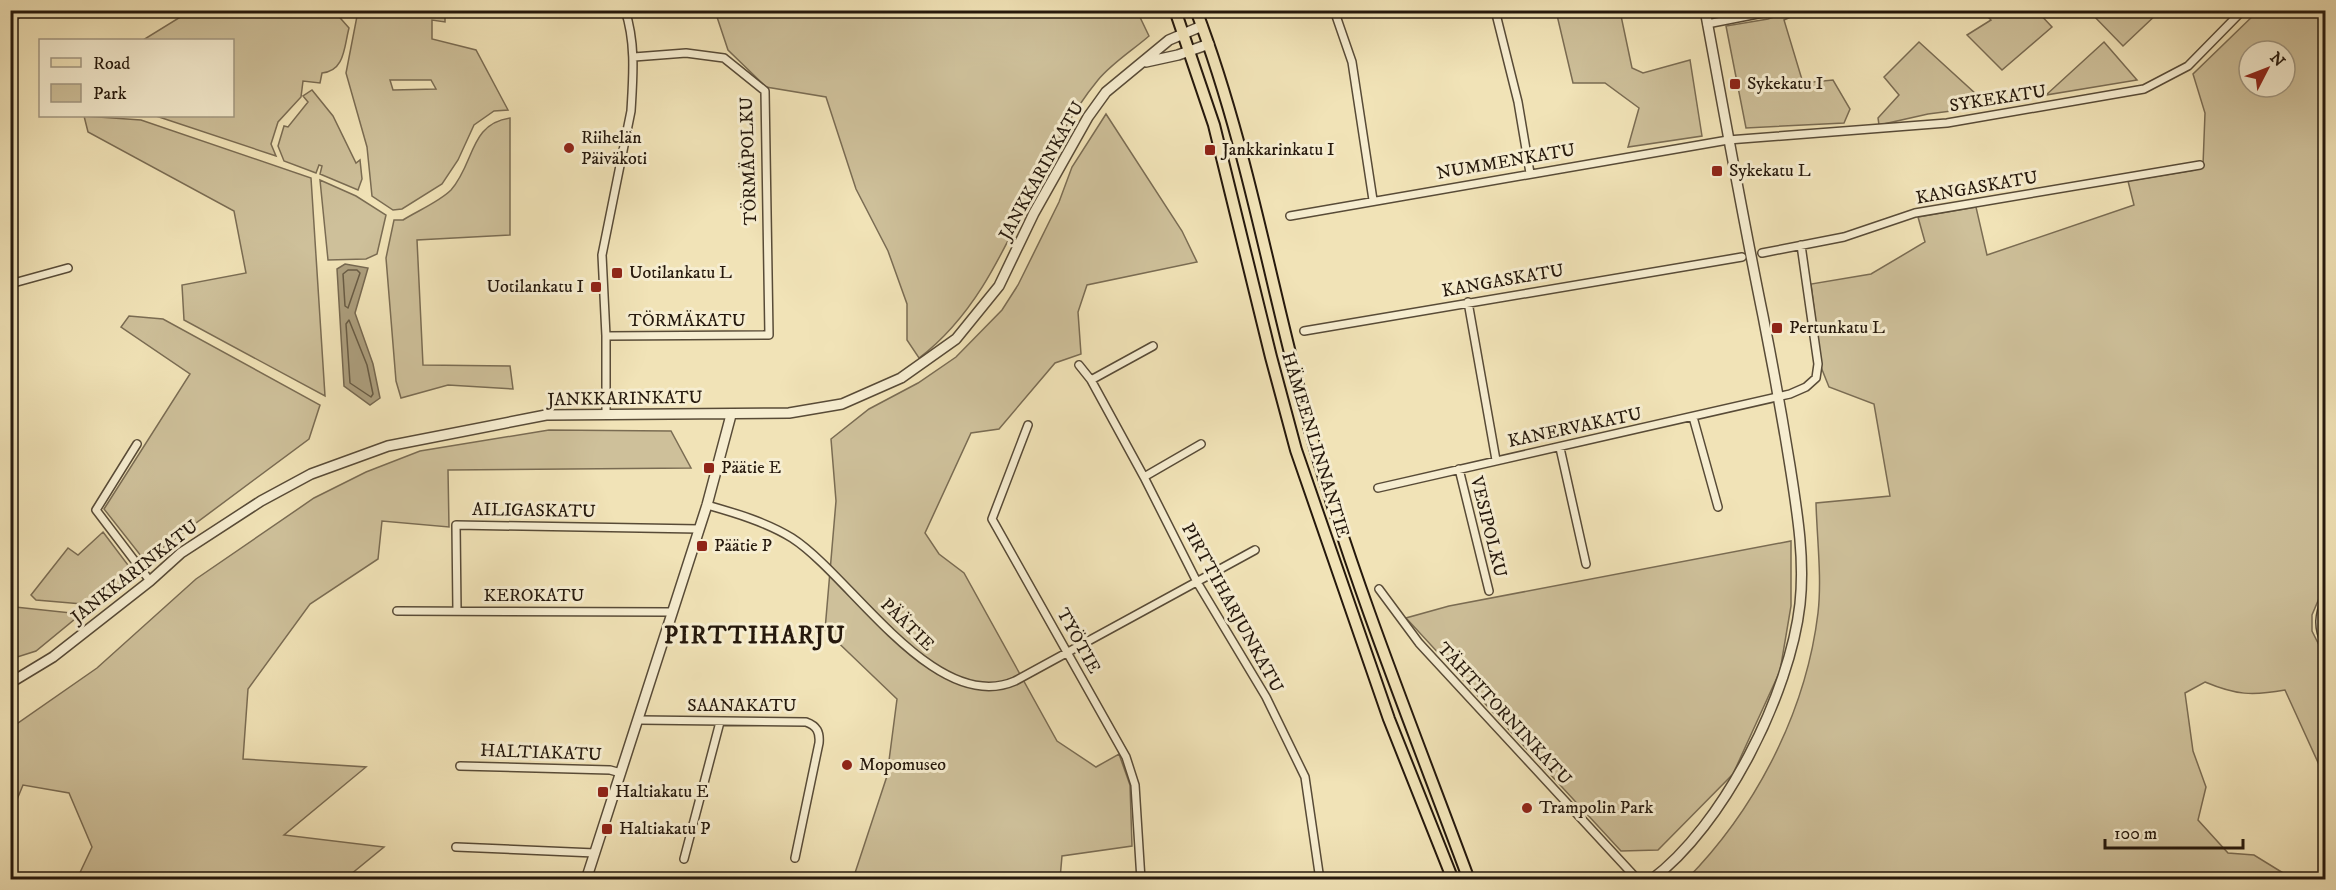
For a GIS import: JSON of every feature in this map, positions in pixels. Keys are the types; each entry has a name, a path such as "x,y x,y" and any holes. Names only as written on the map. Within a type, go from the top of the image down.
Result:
{"main road":[{"name":"HÄMEENLINNANTIE","path":"1175,10 1214,125 1271,357 1300,462 1389,719 1453,879"},
{"name":"HÄMEENLINNANTIE","path":"1196,10 1235,131 1322,470 1343,535 1469,879"}],"street":[{"path":"10,20 22,10"},
{"path":"606,414 606,336 602,255 631,111 634,57 625,10"},
{"path":"1334,10 1352,62 1373,200"},
{"path":"1495,10 1518,102 1530,173"},
{"path":"1651,879 1677,856 1708,821 1739,778 1784,675 1800,604 1800,529 1779,395 1728,140 1705,10"},
{"path":"1707,24 1778,10"},
{"name":"SYKEKATU","path":"1728,140 1947,123 2144,89 2188,66 2243,10"},
{"name":"JANKKARINKATU","path":"10,684 53,657 150,581 181,553 261,501 310,474 388,446 469,428 546,415 789,413 842,404 901,378 956,339 999,286 1034,213 1088,117 1106,92 1146,62 1169,40 1202,26"},
{"name":"JANKKARINKATU","path":"1146,62 1209,45"},
{"name":"TÖRMÄPOLKU","path":"634,57 686,53 724,58 765,91 769,335"},
{"name":"NUMMENKATU","path":"1290,216 1728,140"},
{"name":"KANGASKATU","path":"1762,253 1844,237 1915,213 2200,165"},
{"name":"KANERVAKATU","path":"1378,488 1693,417 1806,387 1816,378 1818,364 1801,245"},
{"name":"KANGASKATU","path":"1304,331 1742,257"},
{"path":"10,284 68,268"},
{"path":"1468,302 1496,460"},
{"name":"TÖRMÄKATU","path":"606,336 769,335"},
{"path":"1091,380 1153,346"},
{"name":"PIRTTIHARJUNKATU","path":"1079,365 1091,380 1144,477 1197,582 1266,697 1305,777 1320,879"},
{"path":"586,879 707,505 731,415"},
{"path":"1693,417 1718,507"},
{"name":"TYÖTIE","path":"1028,425 992,519 1126,757 1135,785 1141,879"},
{"path":"137,444 96,510 150,581"},
{"path":"1144,477 1201,444"},
{"path":"1560,448 1586,564"},
{"name":"VESIPOLKU","path":"1459,469 1489,591"},
{"name":"PÄÄTIE","path":"707,505 769,527 792,539 841,581 911,652 928,665 958,680 984,686 1007,684 1255,550"},
{"name":"AILIGASKATU","path":"457,611 456,525 699,529"},
{"name":"TÄHTITORNINKATU","path":"1379,589 1419,644 1638,879"},
{"path":"2325,597 2319,615 2320,633 2325,645"},
{"name":"KEROKATU","path":"397,611 671,612"},
{"name":"SAANAKATU","path":"639,720 806,722 818,729 819,743 795,858"},
{"path":"684,859 720,722"},
{"name":"HALTIAKATU","path":"460,766 610,770 621,773"},
{"path":"456,847 595,853"}],"green space":[{"path":"190,11 334,11 349,28 339,63 330,71 322,73 320,83 303,81 301,97 278,122 271,144 276,156 159,117 234,117 234,39 145,39"},
{"path":"358,11 445,11 445,22 432,20 432,39 476,50 508,110 494,111 474,125 458,160 442,184 402,209 393,210 372,196 367,147 346,73","holes":["390,80 431,80 436,89 393,90"]},
{"path":"715,11 1137,11 1149,36 1116,62 1098,80 1074,114 1053,150 1016,226 975,298 950,330 919,358 907,340 907,304 888,251 856,189 826,97 766,87 728,50"},
{"path":"1556,11 1620,11 1632,68 1643,73 1690,60 1702,136 1628,147 1639,108 1605,83 1573,83"},
{"path":"1792,11 1804,11 1784,20 1803,83 1833,80 1850,109 1844,123 1746,128 1726,26 1768,19"},
{"path":"1982,11 2037,11 2052,27 2002,70 1967,35 1991,20"},
{"path":"2089,11 2160,11 2123,46"},
{"path":"2258,11 2325,11 2326,582 2312,615 2312,631 2325,657 2325,769 2321,769 2285,690 2244,693 2226,690 2205,682 2185,693 2193,751 2206,787 2198,820 2228,853 2254,855 2288,876 2287,879 1686,880 1734,822 1755,790 1774,757 1802,686 1812,650 1819,600 1816,503 1890,496 1874,404 1829,387 1821,367 1811,284 1871,274 1925,242 1918,217 1976,207 1987,255 2134,205 2128,181 2195,170 2203,165 2205,113 2193,74"},
{"path":"1919,42 1977,95 1983,107 1928,114 1879,125 1878,118 1899,95 1884,77"},
{"path":"2104,42 2137,80 2046,95"},
{"path":"312,90 333,116 356,163 360,160 362,179 358,190 320,174 322,166 319,165 316,173 284,161 278,146 284,126 288,127 308,102 303,96"},
{"path":"1106,114 1182,231 1197,262 1087,285 1078,312 1081,354 1055,363 999,429 971,433 925,533 939,554 964,573 1057,741 1096,767 1119,754 1130,785 1132,846 1062,856 1060,879 853,879 887,776 897,699 825,630 836,501 831,439 869,409 918,383 956,357 1002,310 1018,285 1059,202 1072,167"},
{"path":"84,117 141,120 311,178 325,396 184,320 182,285 246,273 234,211 88,132"},
{"path":"510,118 510,235 417,240 423,365 510,366 513,389 448,385 401,398 396,381 386,258 394,220 403,220 451,190 465,168 480,136 497,122"},
{"path":"320,180 356,196 386,215 377,254 366,259 328,260"},
{"path":"129,316 163,319 320,405 309,439 145,561 104,509 190,374 121,327"},
{"path":"549,430 671,431 691,468 448,470 449,527 382,521 378,559 310,604 248,689 243,759 366,767 284,835 384,847 345,879 77,879 92,847 69,793 23,785 11,814 11,728 97,668 196,579 314,498 366,472 420,451"},
{"path":"103,532 134,573 94,605 36,600 31,595 68,548 78,555"},
{"path":"1791,541 1791,606 1780,671 1733,774 1658,850 1621,851 1406,618 1449,606"},
{"path":"15,607 81,614 36,651 11,659 11,611"}],"water":[{"path":"345,264 368,268 355,313 373,364 380,398 370,405 344,386 337,269"}],"place":[{"name":"Sykekatu I","path":"1735,84"},
{"name":"Riihelän Päiväkoti","path":"569,148"},
{"name":"Jankkarinkatu I","path":"1210,150"},
{"name":"Sykekatu L","path":"1717,171"},
{"name":"Uotilankatu L","path":"617,273"},
{"name":"Uotilankatu I","path":"596,287"},
{"name":"Pertunkatu L","path":"1777,328"},
{"name":"Päätie E","path":"709,468"},
{"name":"Päätie P","path":"702,546"},
{"name":"Mopomuseo","path":"847,765"},
{"name":"Haltiakatu E","path":"603,792"},
{"name":"Trampolin Park","path":"1527,808"},
{"name":"Haltiakatu P","path":"607,829"}],"district":[{"name":"PIRTTIHARJU","path":"755,636"}]}
